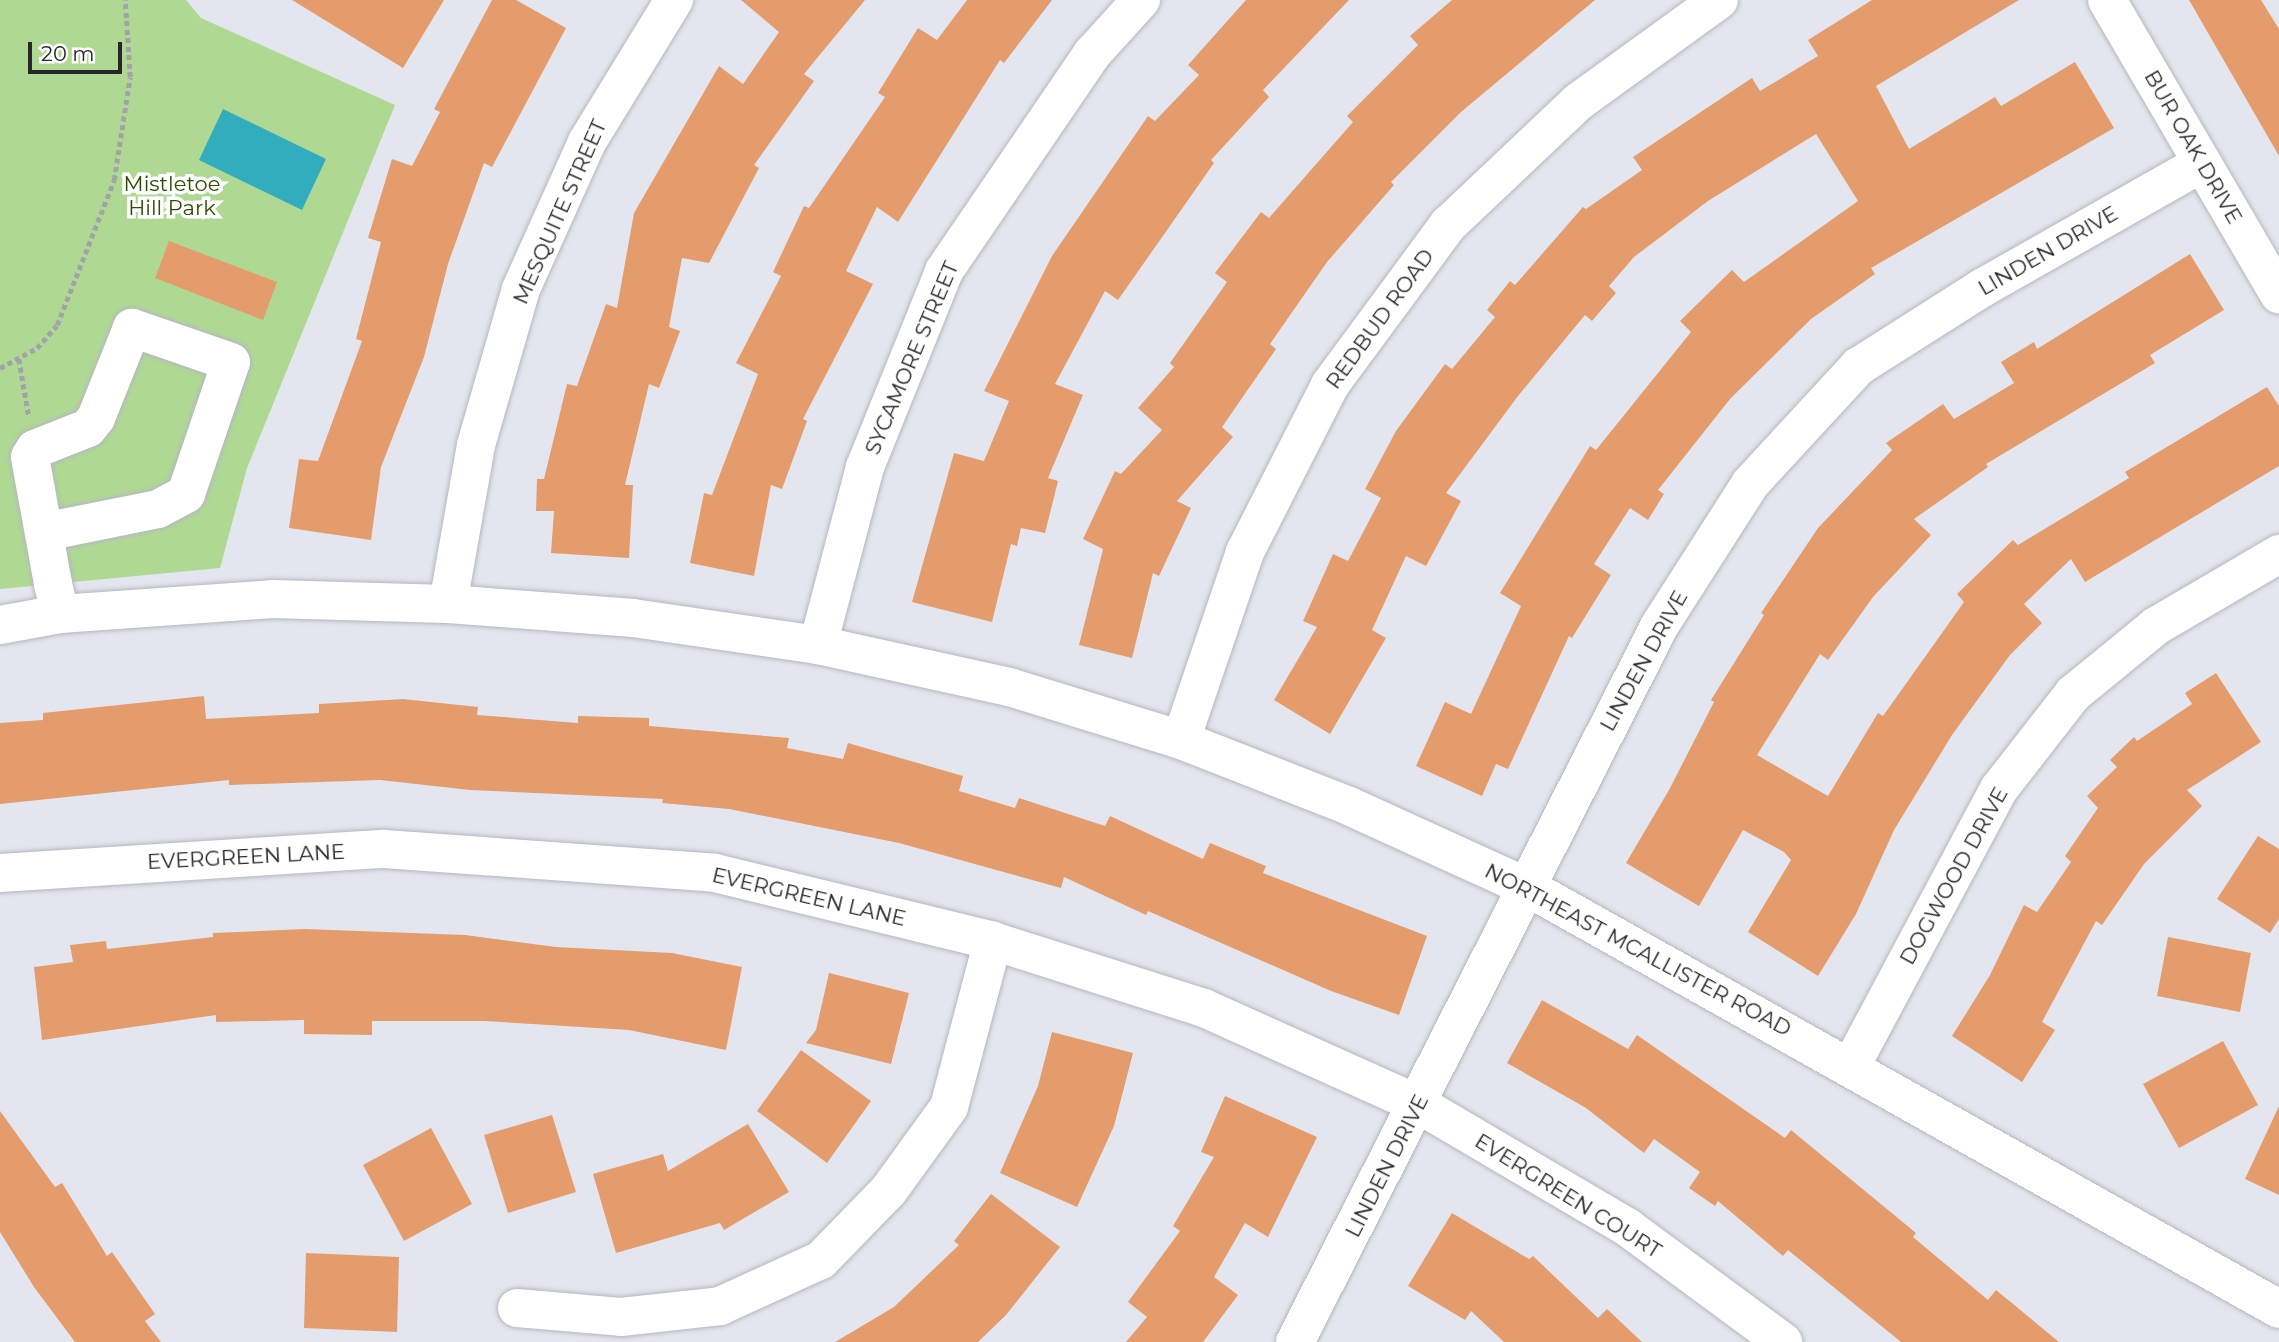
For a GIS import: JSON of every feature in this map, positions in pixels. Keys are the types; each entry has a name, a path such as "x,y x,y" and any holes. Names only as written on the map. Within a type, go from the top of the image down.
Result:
{"street":[{"name":"MESQUITE STREET","path":"448,604 476,444 521,289 587,142 672,0"},
{"name":"SYCAMORE STREET","path":"818,645 865,467 944,271 1092,54 1141,0"},
{"name":"REDBUD ROAD","path":"1181,740 1245,552 1330,385 1448,225 1578,102 1718,0"},
{"name":"BUR OAK DRIVE","path":"2107,0 2279,294"},
{"name":"LINDEN DRIVE","path":"1295,1342 1660,625 1750,484 1859,366 1982,288 2202,163"},
{"path":"44,532 158,509 186,494 231,362 132,328 96,418 88,428 35,449 30,457 44,532 60,614"},
{"name":"DOGWOOD DRIVE","path":"1851,1066 1998,789 2073,694 2156,626 2279,554"},
{"name":"NORTHEAST MCALLISTER ROAD","path":"0,625 60,614 272,599 448,604 633,618 818,645 1009,687 1181,740 1349,806 1527,887 1851,1066 2279,1309"},
{"name":"EVERGREEN LANE","path":"0,873 384,849 715,873 993,942 1204,1008 1418,1104"},
{"path":"517,1308 621,1317 720,1306 821,1260 889,1190 949,1107 993,942"},
{"name":"EVERGREEN COURT","path":"1418,1104 1627,1227 1783,1342"}],"path":[{"path":"0,368 37,348 57,325 114,180 130,77 125,0"},
{"path":"19,359 35,449"}],"green space":[{"name":"Mistletoe Hill Park","path":"0,0 186,0 201,18 395,105 247,468 220,568 0,589"}],"water":[{"path":"223,109 326,159 302,210 199,160"}],"building":[{"path":"292,0 444,0 403,68"},
{"path":"492,0 516,0 566,28 492,167 484,163 448,264 424,357 381,467 371,540 289,528 299,459 318,461 362,341 356,339 381,242 368,238 392,159 412,166 440,112 434,109"},
{"path":"741,0 865,0 804,74 814,81 754,165 759,168 709,263 682,258 669,327 680,331 659,388 649,384 625,485 633,485 629,558 551,553 554,511 536,511 537,479 544,479 567,384 577,386 606,304 617,308 634,213 719,66 743,84 779,32"},
{"path":"967,0 1052,0 1004,63 1000,60 898,222 877,207 846,271 873,284 803,419 807,421 782,489 771,485 754,576 690,563 704,493 712,495 758,374 736,363 781,276 773,272 804,206 809,208 885,97 878,93 918,28 937,40"},
{"path":"1246,0 1349,0 1263,90 1269,97 1211,160 1214,163 1118,300 1105,291 1055,384 1083,395 1048,478 1058,481 1045,533 1021,528 1017,546 1011,544 992,622 912,602 954,453 984,461 1009,401 984,391 1052,256 1148,116 1155,121 1199,75 1188,65"},
{"path":"1452,0 1595,0 1461,112 1391,182 1394,185 1327,262 1270,344 1276,349 1222,427 1233,437 1177,501 1191,508 1159,576 1153,573 1132,658 1079,645 1103,549 1083,539 1115,471 1121,474 1162,430 1138,408 1174,367 1170,363 1227,282 1215,273 1261,212 1269,218 1353,122 1347,116 1418,45 1410,36"},
{"path":"1872,0 2019,0 1876,86 1909,149 1995,97 2001,106 2075,62 2114,128 1871,268 1875,274 1811,319 1730,399 1658,490 1664,494 1648,520 1630,508 1594,564 1611,575 1572,638 1569,636 1508,769 1496,764 1482,796 1416,766 1445,702 1471,714 1521,606 1500,593 1590,446 1596,450 1691,332 1680,321 1732,270 1744,282 1858,201 1816,134 1708,201 1634,257 1609,286 1616,293 1592,321 1585,315 1518,396 1446,493 1461,501 1426,566 1406,556 1372,630 1386,638 1330,734 1274,700 1317,627 1303,621 1333,554 1348,561 1381,498 1365,489 1396,431 1445,364 1452,369 1495,317 1487,310 1510,281 1515,285 1583,207 1586,209 1642,170 1633,157 1752,78 1760,91 1818,56 1808,40"},
{"path":"2189,0 2261,0 2279,29 2279,156"},
{"path":"169,241 277,282 263,320 155,278"},
{"path":"2190,254 2224,310 2150,355 2155,363 1986,464 1988,467 1914,519 1931,535 1873,597 1828,660 1820,654 1757,755 1828,796 1878,713 1883,716 1964,602 1957,594 2013,540 2018,545 2129,478 2125,472 2267,387 2279,406 2279,466 2085,582 2071,559 2024,604 2042,623 2010,655 1952,735 1894,830 1856,914 1818,976 1748,932 1791,860 1784,852 1743,830 1699,906 1626,863 1669,790 1714,702 1711,700 1764,615 1761,613 1818,528 1892,450 1886,443 1943,404 1954,419 2014,383 2001,362 2034,342 2037,349"},
{"path":"2216,673 2261,742 2187,790 2202,806 2144,864 2102,925 2096,921 2042,1022 2055,1030 2022,1082 1952,1036 1990,975 2024,905 2037,912 2071,862 2065,856 2098,808 2087,796 2117,767 2110,760 2134,737 2137,741 2192,704 2185,693"},
{"path":"204,696 206,719 319,713 319,704 403,699 478,707 477,715 578,723 578,716 649,718 649,726 789,738 787,748 843,759 848,743 963,776 959,791 1015,808 1019,798 1105,826 1110,816 1203,859 1210,843 1266,866 1263,873 1427,936 1399,1015 1331,991 1148,911 1146,915 1064,877 1061,888 899,843 729,809 662,803 663,799 470,790 380,780 229,785 229,780 0,804 0,723 43,720 43,713"},
{"path":"2258,836 2279,849 2279,919 2270,933 2217,899"},
{"path":"305,929 465,935 556,947 672,953 742,967 726,1050 629,1030 484,1021 372,1021 372,1035 304,1034 304,1020 216,1022 216,1015 42,1040 34,967 73,962 70,945 106,941 107,949 213,937 213,933"},
{"path":"2168,937 2251,953 2240,1012 2157,996"},
{"path":"829,973 909,993 891,1064 806,1043 816,1030"},
{"path":"1542,1000 1628,1049 1637,1035 1785,1138 1791,1130 1916,1233 1913,1237 1988,1300 1996,1290 2059,1342 1901,1342 1788,1250 1783,1256 1718,1201 1715,1206 1689,1188 1700,1172 1654,1139 1644,1153 1586,1108 1507,1063"},
{"path":"1052,1032 1133,1053 1114,1126 1077,1207 1000,1173 1038,1086"},
{"path":"2223,1041 2258,1105 2179,1148 2143,1084"},
{"path":"801,1050 871,1101 827,1163 757,1111"},
{"path":"1225,1096 1317,1137 1268,1237 1245,1223 1214,1277 1238,1295 1203,1342 1126,1342 1147,1317 1128,1302 1180,1231 1173,1226 1214,1157 1201,1152"},
{"path":"2279,1106 2279,1195 2245,1179"},
{"path":"0,1111 55,1187 62,1183 107,1256 112,1252 155,1314 145,1321 161,1342 75,1342 34,1287 0,1232"},
{"path":"552,1115 576,1192 508,1213 484,1135"},
{"path":"748,1124 789,1192 724,1230 720,1223 616,1253 593,1174 663,1154 668,1171"},
{"path":"431,1128 472,1204 404,1241 363,1165"},
{"path":"991,1194 1060,1247 1006,1315 978,1342 835,1342 894,1307 959,1245 954,1241"},
{"path":"1452,1213 1529,1259 1533,1256 1598,1318 1607,1309 1642,1342 1504,1342 1471,1311 1465,1320 1408,1286"},
{"path":"306,1253 399,1257 397,1332 304,1328"}]}
